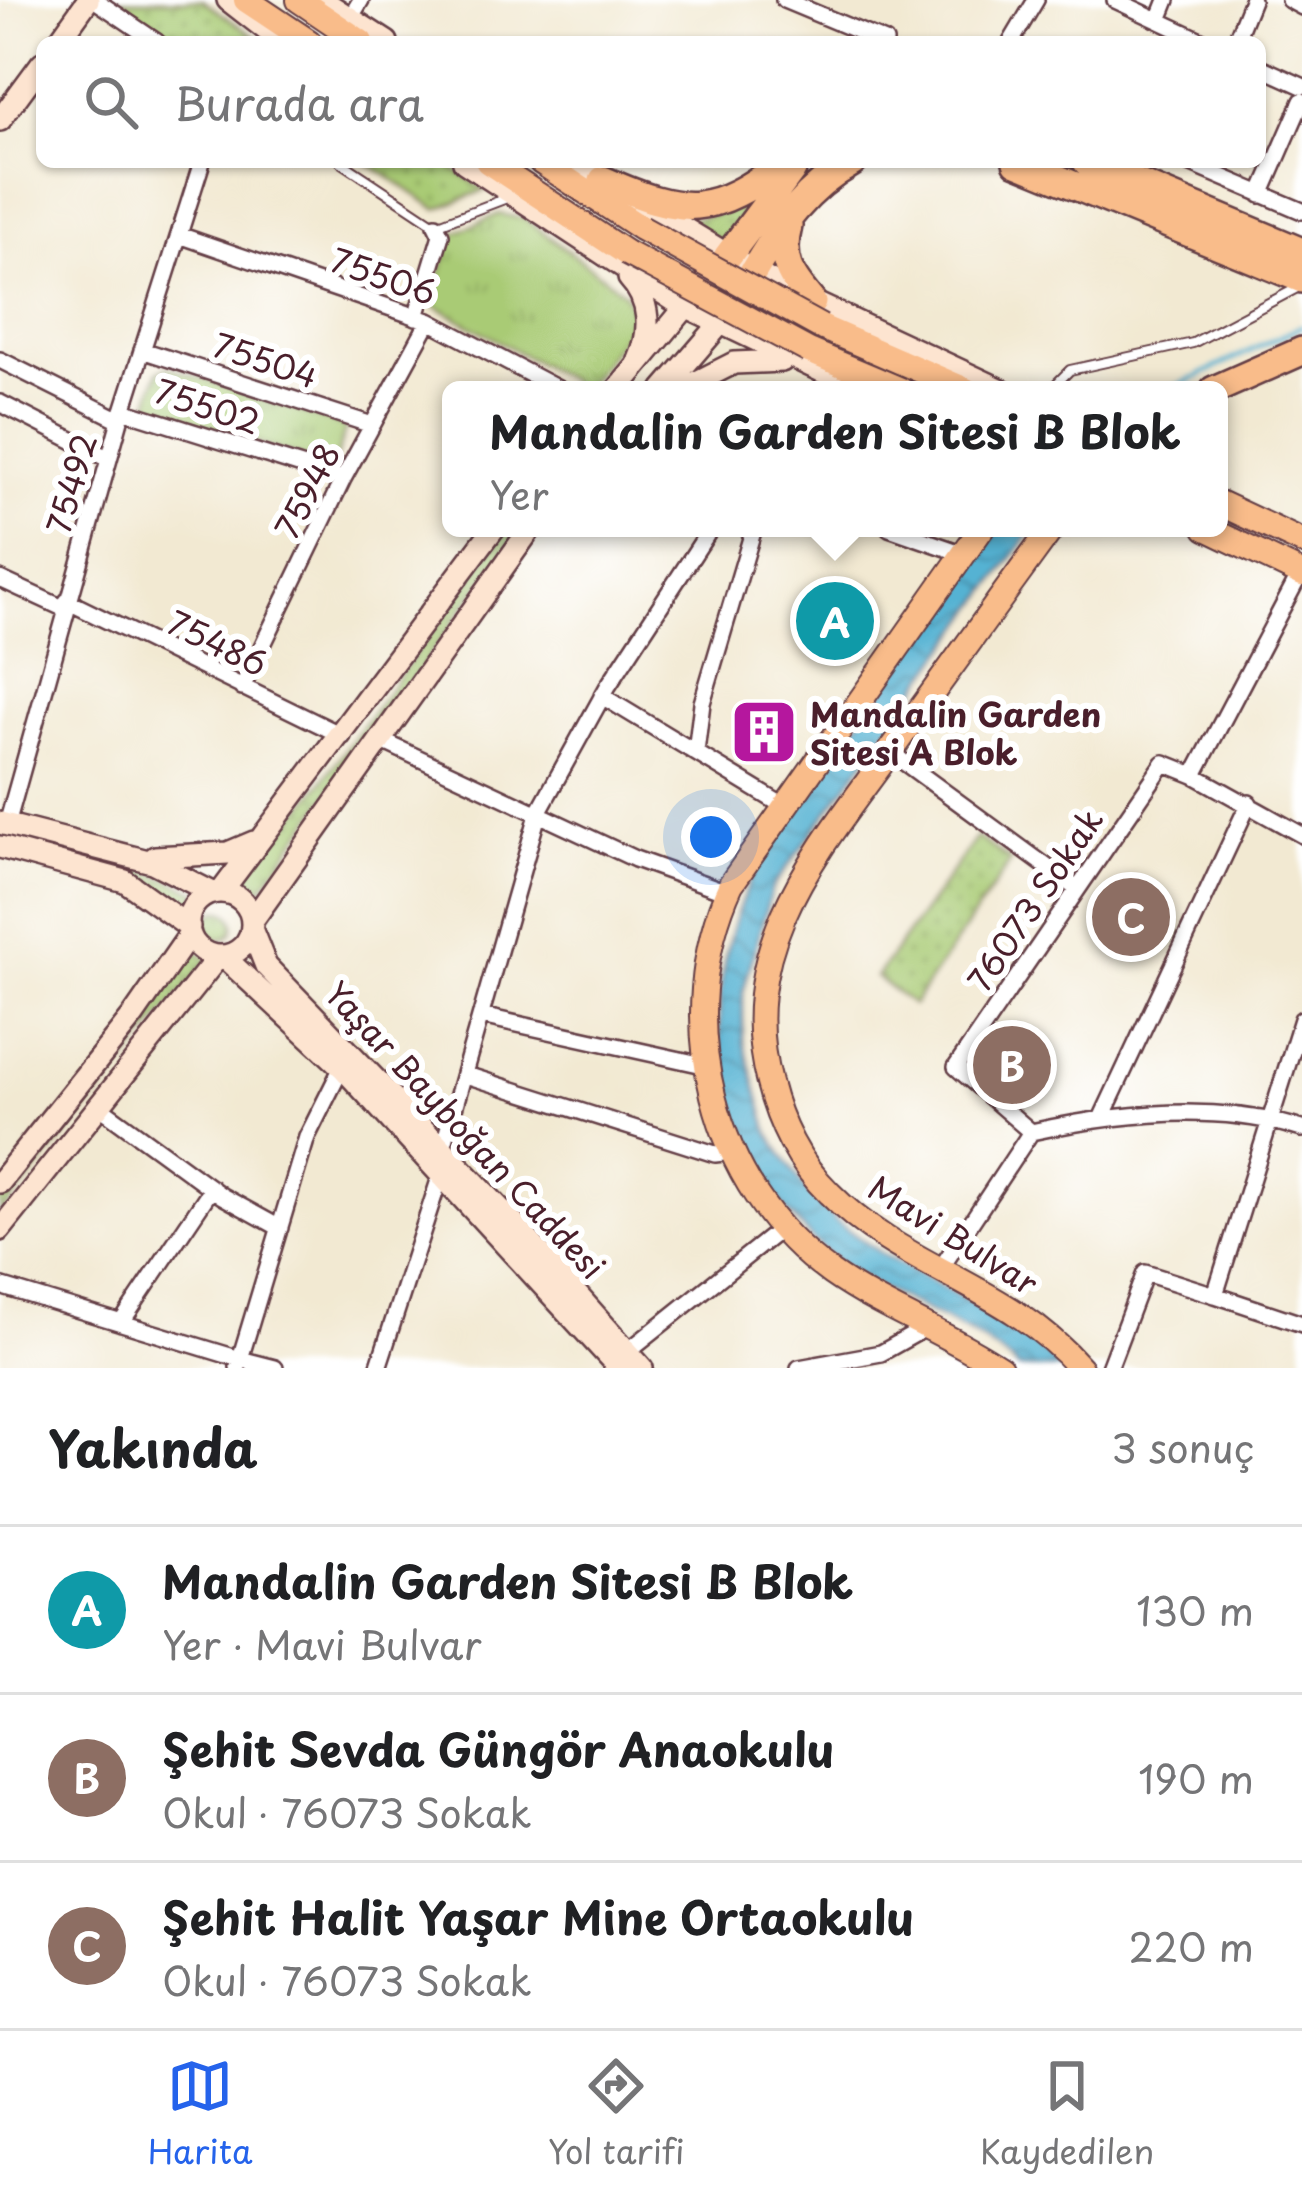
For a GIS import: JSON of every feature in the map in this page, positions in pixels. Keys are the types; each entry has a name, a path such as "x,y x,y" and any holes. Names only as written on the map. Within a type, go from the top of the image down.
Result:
{"highway":[{"path":"603,180 669,206 710,207 748,190 776,168"},
{"path":"727,257 758,209 794,168"},
{"path":"753,272 816,183 842,168"},
{"path":"1031,168 1302,282"},
{"path":"1102,168 1302,252"},
{"path":"793,211 782,254 790,277 821,313"},
{"path":"1228,384 1302,351"}],"main road":[{"path":"63,36 92,0"},
{"path":"228,0 270,36"},
{"path":"246,0 300,36"},
{"path":"299,0 353,36"},
{"path":"322,0 356,9 381,36"},
{"path":"0,120 36,71"},
{"path":"473,168 619,259 844,381"},
{"path":"496,168 619,259 637,279 719,326 872,381"},
{"path":"550,168 641,228 821,313 981,381"},
{"path":"584,168 821,313 949,381"},
{"path":"637,279 669,283 684,270 688,246 672,223"},
{"path":"626,381 727,257"},
{"path":"619,259 646,304 648,333 625,381"},
{"path":"671,381 719,326 753,272"},
{"path":"806,361 786,346 788,325 800,311 821,313"},
{"path":"699,381 734,363 806,361"},
{"path":"1228,507 1302,542"},
{"path":"0,1182 133,1016 189,930 192,909 217,893 343,736 487,537"},
{"path":"0,1230 221,956 244,945 252,926 378,739 525,537"},
{"path":"976,537 782,806 727,892 710,949 702,1009 708,1066 732,1152 782,1228 831,1272 1000,1368"},
{"name":"Mavi Bulvar","path":"1045,537 799,878 767,952 760,1038 776,1110 827,1192 879,1236 1010,1304 1053,1337 1080,1368"},
{"path":"1225,537 1301,574"},
{"path":"4,824 137,858 191,878 244,903 252,926"},
{"path":"137,858 228,853 260,840"},
{"path":"1,850 125,881 189,930 197,946 221,956"},
{"name":"Yaşar Bayboğan Caddesi","path":"252,926 266,966 442,1148 630,1362"},
{"name":"Yaşar Bayboğan Caddesi","path":"221,956 342,1067 630,1362"}],"street":[{"path":"92,0 148,36"},
{"path":"784,0 871,36"},
{"path":"1018,36 1036,0"},
{"path":"1115,0 1192,36"},
{"path":"1159,20 1167,0"},
{"path":"1237,36 1252,0"},
{"path":"1289,0 1302,7"},
{"path":"1266,70 1302,86"},
{"path":"1261,195 1302,100"},
{"name":"75492","path":"4,824 121,415 200,168"},
{"path":"1200,168 1302,212"},
{"name":"75948","path":"242,688 422,319 441,235 436,225"},
{"name":"75506","path":"179,235 422,319 543,381"},
{"name":"75504","path":"142,350 372,425"},
{"name":"75502","path":"0,360 121,415 343,479"},
{"path":"0,403 109,458"},
{"path":"442,1148 539,811 602,696 705,537"},
{"path":"696,752 702,703 751,537"},
{"path":"915,537 964,554"},
{"path":"1301,574 1194,775 1302,835"},
{"name":"75486","path":"0,579 66,605 343,736"},
{"path":"602,696 782,806"},
{"path":"378,739 635,860 727,892"},
{"path":"890,752 1077,889"},
{"name":"76073 Sokak","path":"1031,1132 956,1067 1164,763 1194,775"},
{"path":"1102,1117 1250,803"},
{"path":"481,1016 708,1066"},
{"path":"1215,1295 1302,1019"},
{"path":"239,1364 307,1137 342,1067"},
{"path":"466,1075 715,1154 732,1152"},
{"path":"100,1106 212,1188 280,1228"},
{"path":"941,1268 1031,1132 1102,1117 1269,1118 1302,1129"},
{"path":"378,1368 442,1171"},
{"path":"122,1323 212,1188"},
{"path":"630,1362 782,1228"},
{"path":"1109,1368 1145,1273 1302,1324"},
{"path":"0,1286 239,1364 275,1368"},
{"path":"799,1368 881,1353 929,1326"}],"lane":[{"path":"350,168 436,225 513,196"},
{"path":"1059,381 1070,370 1192,343 1302,282"}],"green space":[{"path":"118,0 202,0 254,36 170,36"},
{"path":"375,168 452,168 485,190 437,209"},
{"path":"754,196 723,244 685,220 716,214"},
{"path":"499,214 525,219 624,292 632,311 628,329 590,381 570,381 432,304 451,235"},
{"path":"168,367 346,427 335,462 327,466 153,409 149,403 158,371"},
{"path":"501,537 515,537 251,903 231,888 310,798"},
{"path":"0,834 150,872 199,892 186,911 122,872 0,838"},
{"path":"977,837 1011,861 913,1005 876,977"},
{"path":"220,911 230,915 234,925 230,935 220,939 210,935 206,925 210,915"},
{"path":"189,947 209,959 0,1215 0,1198 151,1009"}],"water":[{"path":"993,537 1027,537 772,888 743,992 743,1040 769,1133 802,1185 837,1222 885,1256 1015,1327 1061,1368 1018,1368 970,1334 840,1263 781,1203 754,1159 734,1112 722,1063 719,1012 724,961 738,911 770,844"}],"waterway":[{"path":"1188,381 1302,326"}],"place":[{"name":"Mandalin Garden Sitesi B Blok","path":"835,621"},
{"name":"Mandalin Garden Sitesi A Blok","path":"764,732"},
{"name":"Şehit Halit Yaşar Mine Ortaokulu","path":"1131,917"},
{"name":"Şehit Sevda Güngör Anaokulu","path":"1012,1065"}]}
